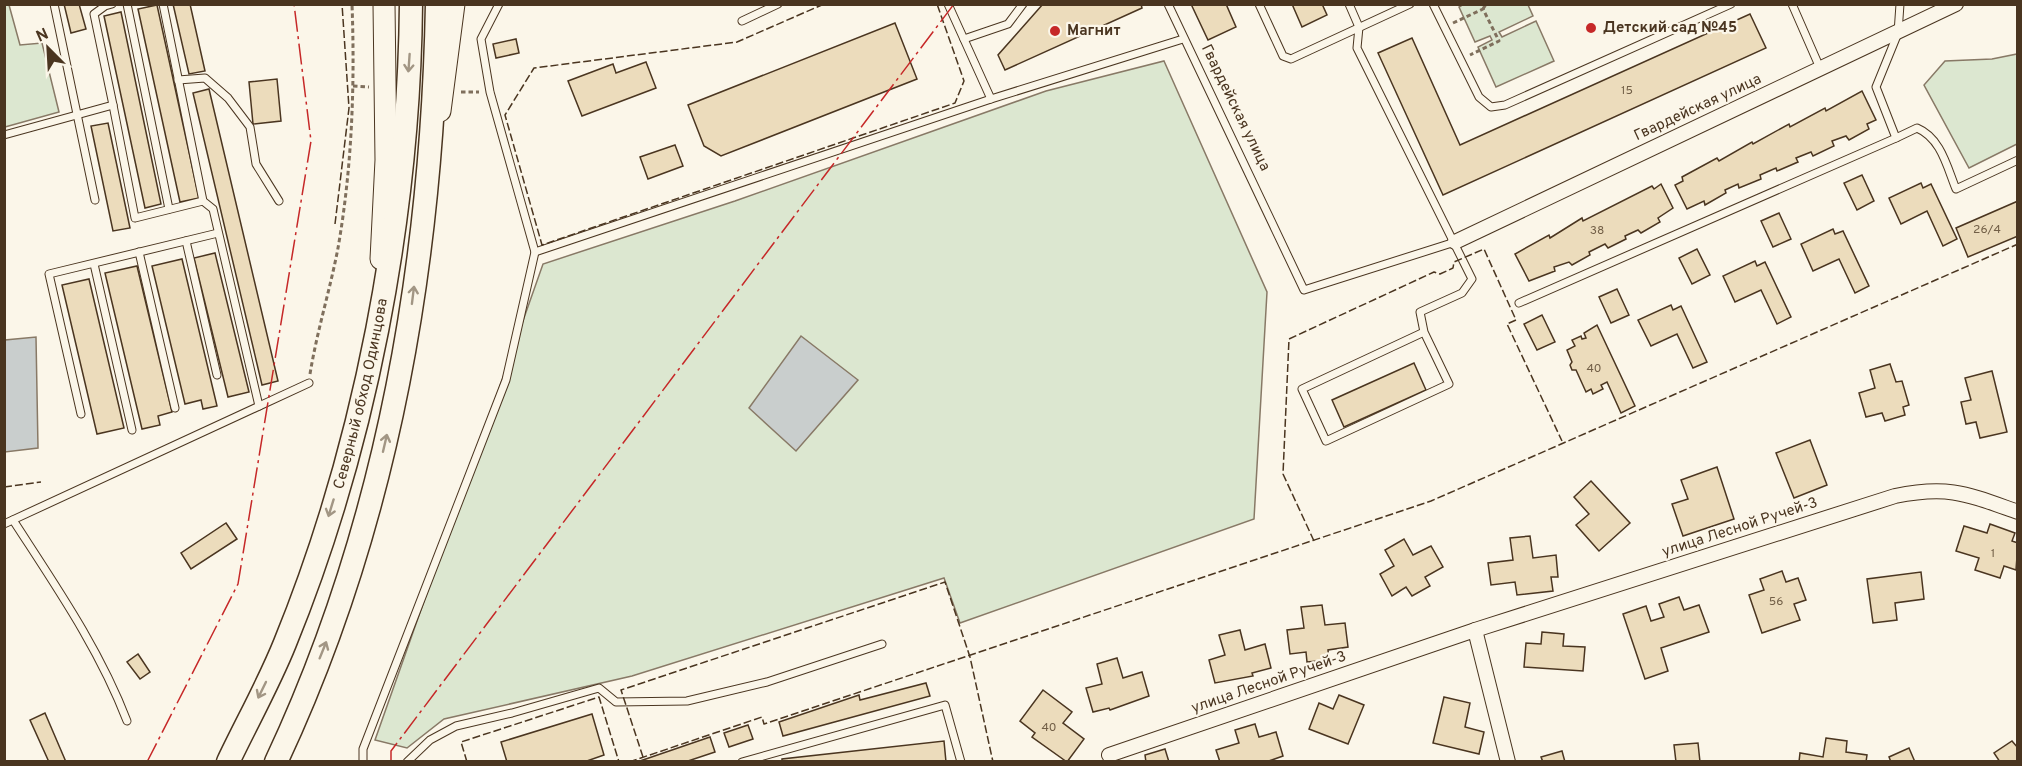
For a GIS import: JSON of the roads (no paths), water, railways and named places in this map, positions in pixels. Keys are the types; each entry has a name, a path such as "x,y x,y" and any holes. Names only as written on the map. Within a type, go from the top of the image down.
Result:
{"highway":[{"name":"Северный обход Одинцова","path":"228,762 285,643 319,547 343,469 386,280 400,173 411,4"},
{"name":"Северный обход Одинцова","path":"276,762 336,618 375,488 405,353 428,170 435,84 437,4"}],"main road":[{"path":"376,329 386,160 384,4"},
{"path":"428,170 444,93 454,4"}],"street":[{"name":"Гвардейская улица","path":"1455,242 1956,4"},
{"name":"улица Лесной Ручей-3","path":"1109,758 1475,630 1895,496 1927,490 1964,492 2018,512"},
{"path":"1475,630 1508,762"}],"lane":[{"path":"54,4 75,115 95,200"},
{"path":"112,4 94,14 135,218 203,201"},
{"path":"127,4 169,209"},
{"path":"163,4 203,201 213,209 259,406"},
{"path":"363,762 363,749 506,380 535,252 490,92 481,39 499,4"},
{"path":"742,21 778,4"},
{"path":"948,4 992,99"},
{"path":"964,39 1008,24 1023,4"},
{"name":"Гвардейская улица","path":"1168,4 1304,290 1455,242"},
{"path":"1259,4 1278,48 1283,56 1291,59 1410,4"},
{"path":"1349,4 1359,27 1357,48 1472,279 1462,293 1420,312 1424,332 1449,384 1326,441 1302,389 1424,332"},
{"path":"1433,4 1479,98 1491,107 1505,105 1731,4"},
{"path":"1792,4 1820,68"},
{"path":"1896,138 1876,87 1898,33 1900,4"},
{"path":"535,252 992,99 1183,39"},
{"path":"178,80 205,78 228,98 250,127 256,164 279,201"},
{"path":"4,135 113,105"},
{"path":"1520,303 1917,129 1926,132 1935,141 1956,189 2018,160"},
{"path":"81,414 49,274 219,233"},
{"path":"186,241 217,375"},
{"path":"139,252 175,408"},
{"path":"94,264 132,430"},
{"path":"4,524 309,383"},
{"path":"13,520 86,634 111,680 127,721"},
{"path":"407,762 430,740 456,726 512,713 599,688 616,702 687,701 768,682 882,644"},
{"path":"742,762 770,758 945,705 961,762"}],"place":[{"name":"Детский сад №45","path":"1591,28"},
{"name":"Магнит","path":"1055,31"}]}
